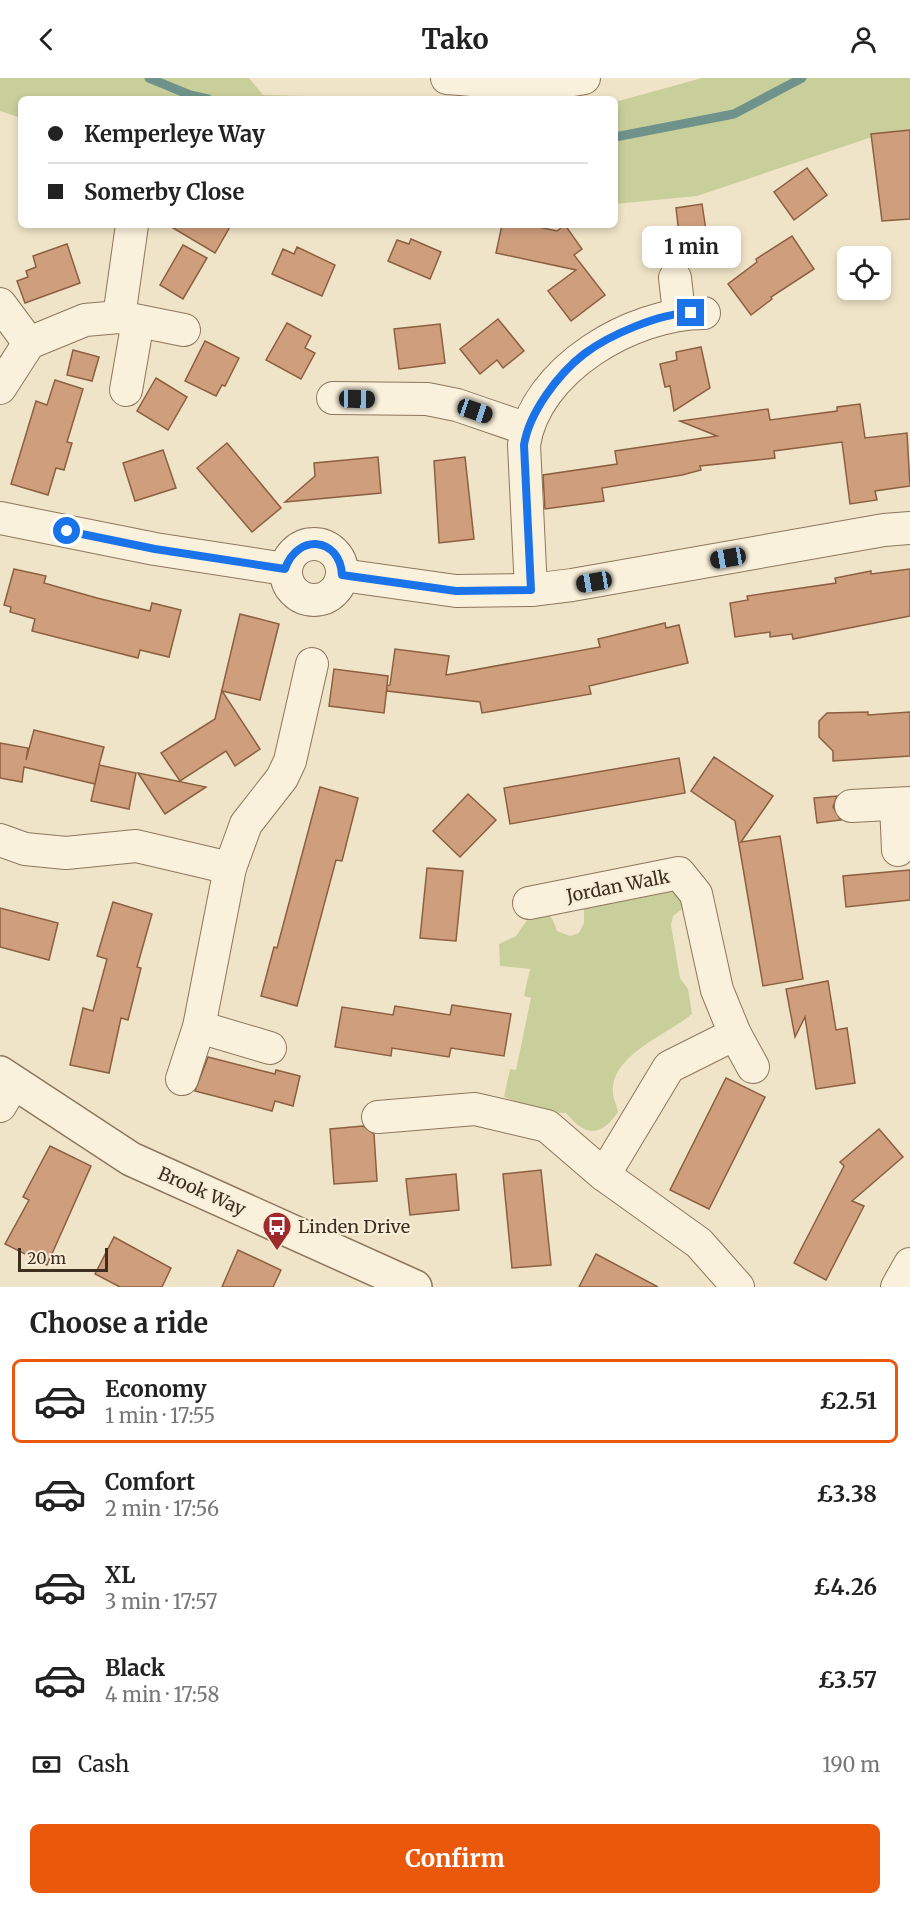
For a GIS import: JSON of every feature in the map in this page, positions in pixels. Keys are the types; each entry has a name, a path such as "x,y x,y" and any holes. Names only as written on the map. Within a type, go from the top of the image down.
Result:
{"street":[{"path":"447,78 487,82 571,81 584,78"},
{"path":"126,390 132,228"},
{"path":"531,590 524,445 527,429 552,388 584,354 651,321 691,313 675,278"},
{"path":"0,304 29,342"},
{"path":"0,388 29,342 85,320 128,319 184,330"},
{"path":"333,398 427,399 457,405 527,429"},
{"path":"0,518 155,549 285,569 296,550 306,545 317,544 336,554 342,564 342,575 456,591 531,590 584,584 884,530 910,528"},
{"path":"182,1079 199,1028 230,868 246,824 282,778 303,764 312,664"},
{"path":"850,806 903,803 897,850"},
{"path":"0,840 26,849 66,853 136,846 230,868"},
{"name":"Jordan Walk","path":"529,903 679,873 696,894 717,990 735,1034 753,1067"},
{"path":"199,1028 270,1048"},
{"path":"604,1174 669,1067 735,1034"},
{"name":"Brook Way","path":"4,1087 131,1159 415,1287"},
{"path":"378,1117 475,1109 547,1126 604,1174 699,1243 738,1287"},
{"path":"897,1287 910,1263"}],"green space":[{"path":"0,78 249,78 263,95 307,96 18,96 18,117 0,111"},
{"path":"702,78 910,78 910,133 875,136 697,196 618,204 618,101"},
{"path":"669,892 680,893 686,906 673,916 671,925 680,978 688,989 692,1014 642,1047 620,1068 614,1080 613,1094 618,1112 605,1126 592,1131 580,1126 566,1113 543,1112 504,1097 510,1069 516,1070 531,998 524,996 530,969 500,966 499,944 516,936 534,910 547,914 552,918 557,931 570,936 579,933 584,923 584,903 606,900 615,903"}],"building":[{"path":"910,130 910,219 882,221 871,134"},
{"path":"807,168 827,195 794,220 774,192"},
{"path":"702,204 706,230 679,234 676,208"},
{"path":"173,228 229,228 215,253"},
{"path":"501,228 543,228 557,231 567,228 582,249 574,255 605,295 571,321 548,291 576,270 496,253"},
{"path":"792,236 814,269 771,297 772,299 751,315 728,284 757,262 756,259"},
{"path":"411,239 441,252 430,279 388,261 397,240 409,244"},
{"path":"67,244 80,283 25,303 17,281 28,277 26,271 36,267 33,256"},
{"path":"183,245 207,258 183,299 160,285"},
{"path":"297,247 335,265 322,296 272,274 283,249 294,254"},
{"path":"498,319 524,351 503,368 497,360 480,374 460,349"},
{"path":"287,323 311,336 305,348 315,353 301,379 266,360"},
{"path":"440,324 445,363 399,369 394,329"},
{"path":"205,341 239,358 225,386 222,385 216,396 185,381"},
{"path":"701,347 710,388 674,411 670,386 665,387 660,364 677,360 676,352"},
{"path":"73,350 99,357 92,381 67,375"},
{"path":"156,378 187,397 168,430 137,411"},
{"path":"55,380 83,389 67,442 72,443 64,470 56,468 48,495 11,484 36,401 47,405"},
{"path":"860,404 865,438 907,433 910,486 875,491 877,500 850,504 842,442 774,451 775,458 700,466 701,470 682,475 602,488 604,501 545,509 543,475 617,464 615,451 717,436 680,421 768,409 770,420 837,411 837,407"},
{"path":"227,443 281,508 252,532 197,468"},
{"path":"163,450 176,488 135,501 123,463"},
{"path":"378,457 381,493 285,502 315,476 314,463"},
{"path":"465,457 474,539 439,543 434,461"},
{"path":"14,569 46,576 44,583 97,598 150,611 152,603 181,610 169,657 140,650 138,658 32,631 35,619 10,612 11,607 4,605"},
{"path":"910,569 910,616 793,639 792,634 770,637 770,632 735,637 730,603 748,600 747,596 836,583 835,578 871,571 871,574"},
{"path":"240,614 279,624 260,700 222,691 260,749 235,766 226,751 180,781 161,753 215,719"},
{"path":"665,623 666,628 679,625 688,663 589,686 591,694 482,713 480,702 387,691 387,687 384,713 329,706 334,669 388,676 387,686 390,685 395,649 449,656 446,675 600,647 598,639"},
{"path":"868,712 868,715 910,712 910,756 833,761 833,751 819,737 819,721 827,713"},
{"path":"34,730 104,747 99,765 136,773 129,809 91,801 95,784 24,767 22,782 0,778 0,743 28,748 26,760"},
{"path":"714,757 773,796 741,842 780,836 803,979 763,986 735,821 691,791"},
{"path":"679,758 685,793 510,824 504,788"},
{"path":"138,773 206,787 165,814"},
{"path":"320,787 358,798 342,861 336,860 297,1006 261,996 274,947 277,948"},
{"path":"468,794 496,820 460,857 433,831"},
{"path":"837,796 833,807 841,820 817,823 814,798"},
{"path":"427,868 463,871 456,941 420,938"},
{"path":"910,870 910,900 846,907 843,876"},
{"path":"113,902 152,914 137,967 141,968 128,1020 121,1018 109,1073 70,1065 83,1008 93,1011 107,959 97,956"},
{"path":"0,908 58,923 49,960 0,947"},
{"path":"828,981 836,1030 847,1028 855,1083 816,1089 805,1017 795,1037 786,989"},
{"path":"452,1005 511,1014 504,1056 451,1048 449,1057 392,1048 391,1056 335,1047 342,1007 393,1015 395,1006 450,1015"},
{"path":"208,1057 275,1074 276,1070 300,1076 293,1106 275,1101 272,1111 195,1091"},
{"path":"726,1078 765,1097 709,1209 670,1190"},
{"path":"363,1126 374,1134 377,1181 334,1184 330,1129"},
{"path":"879,1129 903,1157 852,1201 864,1206 826,1280 794,1263 844,1166 840,1162"},
{"path":"50,1146 91,1166 47,1265 5,1244 29,1200 23,1197"},
{"path":"541,1170 551,1265 512,1268 503,1174"},
{"path":"456,1174 459,1210 410,1215 406,1179"},
{"path":"114,1237 171,1268 162,1287 120,1287 95,1274"},
{"path":"238,1250 281,1270 273,1287 222,1287"},
{"path":"596,1254 658,1287 579,1287"}],"waterway":[{"path":"149,78 194,96"},
{"path":"618,136 734,114 802,78"}],"place":[{"name":"Linden Drive","path":"277,1252"}],"route":[{"path":"67,531 155,549 285,569 296,550 306,545 317,544 328,547 336,554 342,564 342,575 456,591 531,590 524,445 527,429 536,410 552,388 584,354 651,321 679,313 691,313"}]}
